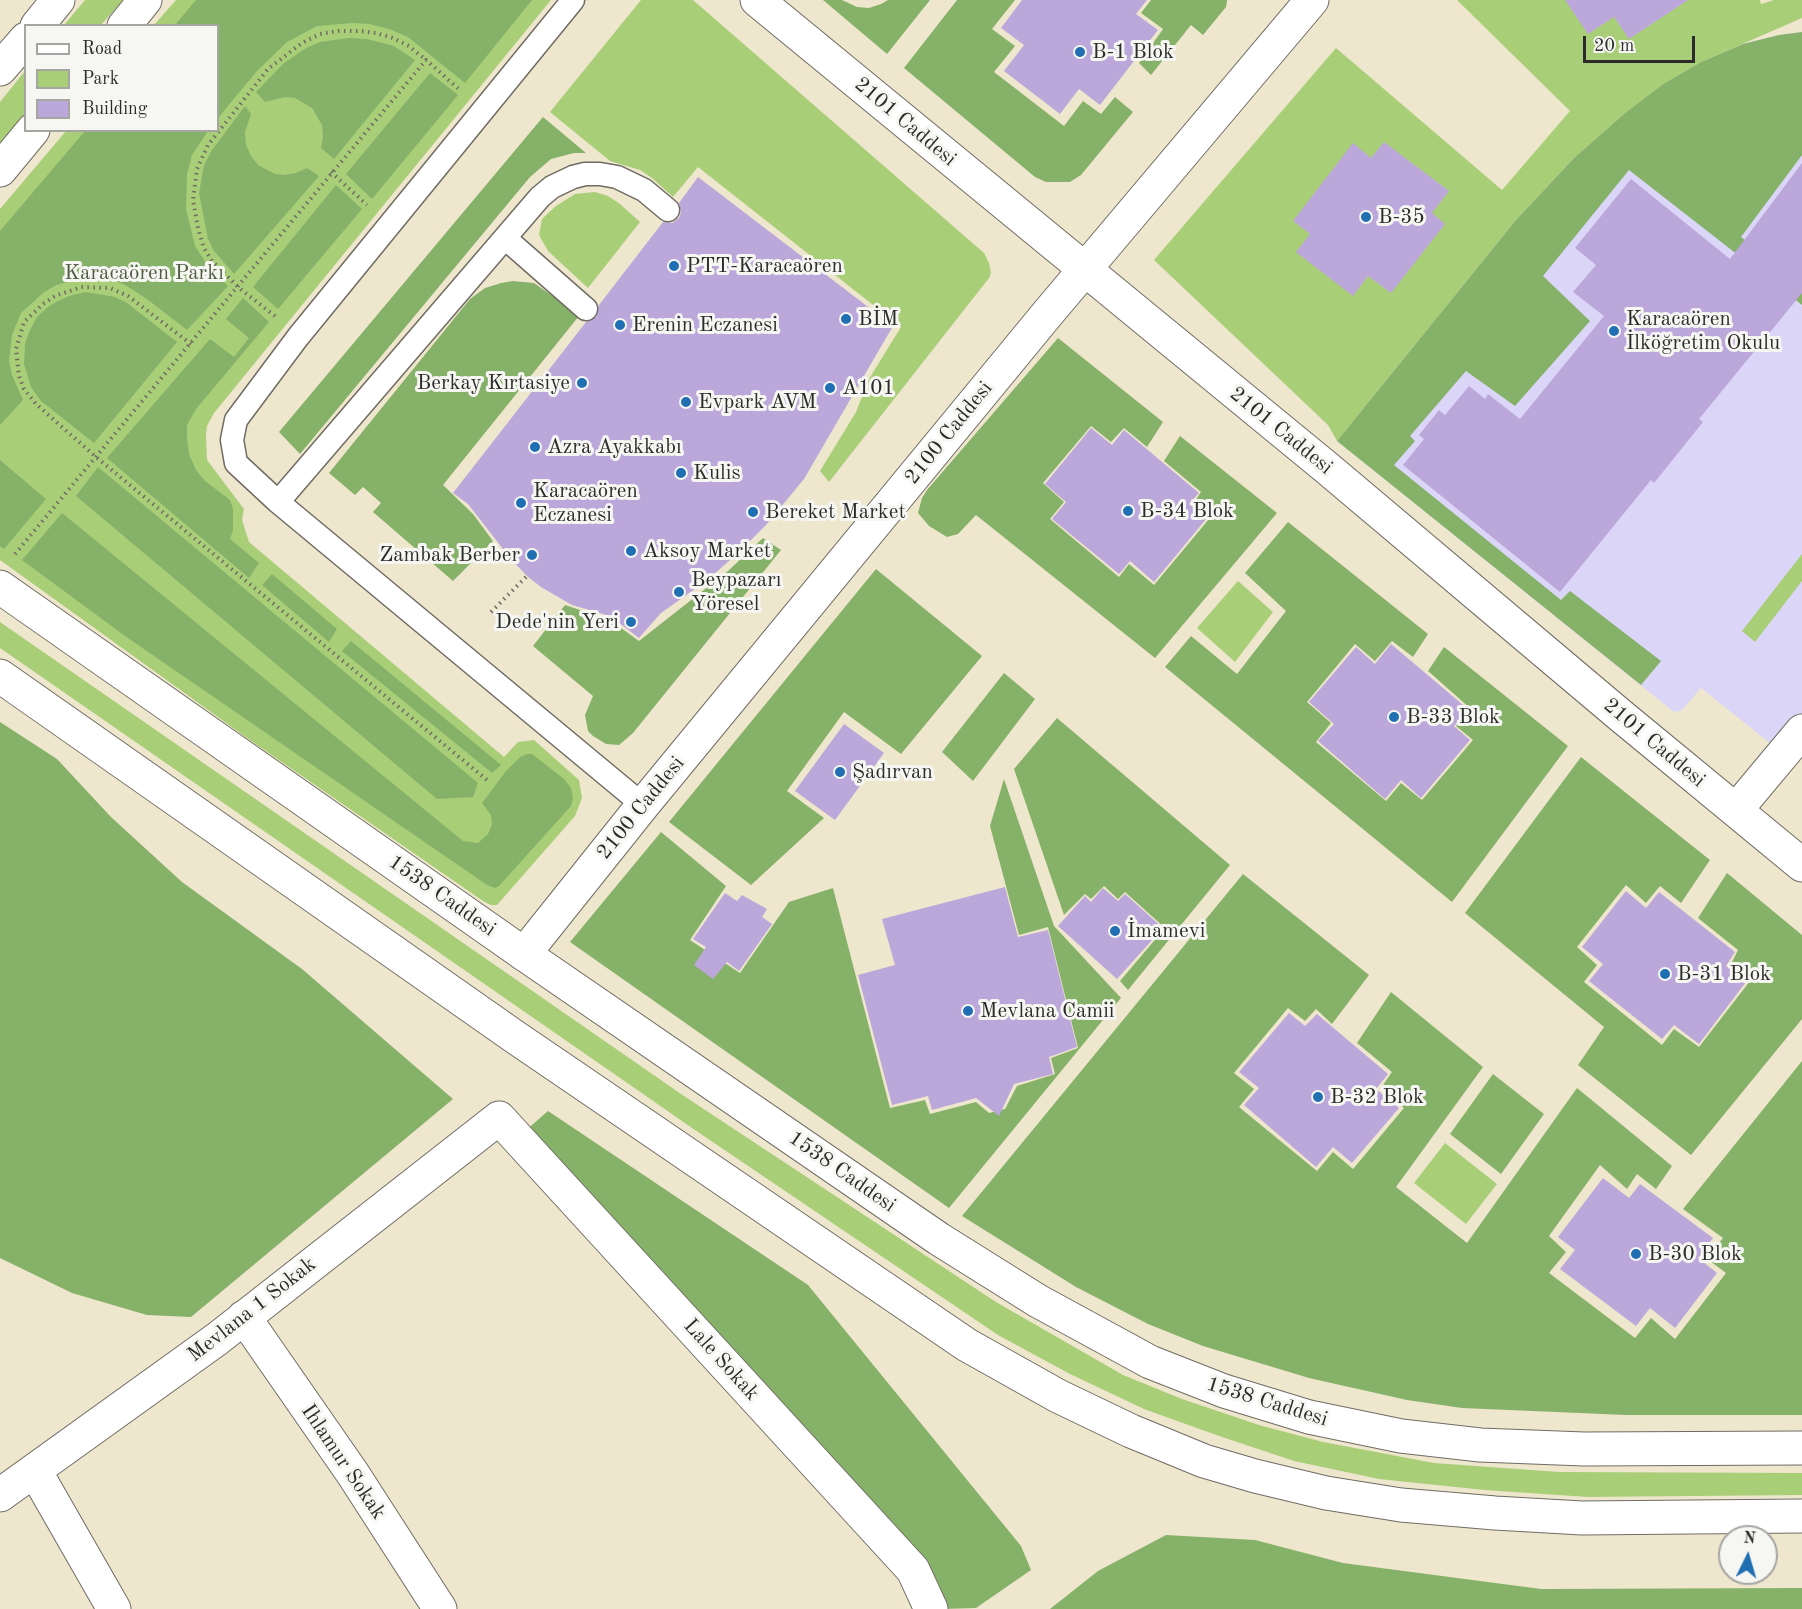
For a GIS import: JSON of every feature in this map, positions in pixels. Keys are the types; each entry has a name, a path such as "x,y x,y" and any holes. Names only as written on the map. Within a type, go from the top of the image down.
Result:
{"street":[{"path":"39,24 58,0"},
{"path":"126,24 146,0"},
{"name":"2101 Caddesi","path":"757,0 1326,468 1802,865"},
{"name":"2100 Caddesi","path":"524,954 643,805 1084,270 1312,0"},
{"path":"0,69 24,41"},
{"path":"0,170 31,132"},
{"name":"1538 Caddesi","path":"0,587 524,954 939,1239 1028,1295 1150,1362 1224,1391 1309,1417 1390,1434 1480,1445 1584,1449 1802,1449"},
{"path":"0,676 515,1037 967,1345 1058,1396 1131,1431 1204,1461 1255,1476 1326,1493 1401,1504 1582,1518 1802,1516"},
{"path":"1736,810 1802,731"},
{"name":"Mevlana 1 Sokak","path":"0,1495 217,1339 500,1118"},
{"name":"Lale Sokak","path":"500,1118 913,1569 931,1609"},
{"name":"Ihlamur Sokak","path":"244,1317 353,1474 440,1609"},
{"path":"35,1471 114,1609"}],"lane":[{"path":"573,0 298,337 236,420 232,440 236,463 278,502 643,805"},
{"path":"278,502 540,197 552,187 573,177 600,174 617,177 644,190 668,210"},
{"path":"505,238 586,309"}],"path":[{"path":"219,131 268,69 302,43 320,34 338,31 359,31 393,38 409,46 483,110"},
{"path":"13,556 239,288 331,172 426,60"},
{"path":"218,132 208,145 197,169 194,183 192,200 204,248 212,261 239,288 298,337"},
{"path":"331,172 367,206"},
{"path":"190,344 128,296 110,288 94,286 69,289 43,304 24,322 16,349 19,376 24,389 36,404 96,457 488,780"},
{"path":"491,612 527,576"}],"shaded area":[{"name":"Karacaören İlköğretim Okulu","path":"1802,32 1802,715 1771,744 1701,688 1682,710 1674,712 1337,441 1516,220 1574,158 1743,44"}],"green space":[{"path":"85,0 123,0 102,24 65,24"},
{"name":"Karacaören Parkı","path":"176,0 551,0 214,413 207,426 206,435 207,460 244,509 242,520 249,542 504,757 518,742 534,740 579,780 582,798 575,816 497,905 483,901 247,738 0,560 0,209 65,132 219,132 219,24 155,24"},
{"path":"196,0 532,0 465,83 408,37 389,29 370,24 353,23 317,26 287,42 257,71 219,117 219,24 176,24"},
{"path":"641,0 693,0 984,253 989,263 991,273 989,278 829,482 820,471 856,412 869,379 901,327 698,167 673,197 640,170 610,161 550,112"},
{"path":"823,0 842,0 857,7 869,8 888,0 930,0 887,54"},
{"path":"957,0 1015,0 992,29 1015,46 994,72 1064,126 1083,101 1101,114 1115,97 1133,112 1081,175 1070,182 1046,182 1035,177 904,68"},
{"path":"1151,0 1227,1 1226,7 1203,35 1191,25 1151,75 1139,63 1163,29 1141,13"},
{"path":"1457,0 1760,0 1761,4 1774,0 1802,0 1802,18 1701,62 1663,84 1625,113 1574,158 1516,220 1337,441 1328,425 1154,260 1336,48 1502,190 1570,111"},
{"path":"1802,32 1802,155 1741,237 1802,282 1802,305 1629,170 1543,276 1590,321 1515,406 1466,371 1410,436 1415,441 1394,465 1561,600 1570,591 1661,661 1641,685 1337,441 1516,220 1574,158 1625,113 1663,84 1701,62 1743,44"},
{"path":"349,38 367,39 394,46 415,60 334,159 321,148 322,125 312,108 295,98 285,97 265,102 256,92 283,64 306,48 320,42"},
{"path":"24,72 24,117 0,147 0,102"},
{"path":"430,73 458,95 372,199 346,174"},
{"path":"245,106 251,114 245,132 246,145 258,165 275,174 296,173 307,168 319,176 234,274 214,251 208,239 199,193 204,165 212,150"},
{"path":"543,117 586,153 574,153 551,159 530,177 300,454 279,432"},
{"path":"84,132 207,132 192,155 187,174 186,209 195,246 209,267 228,286 187,330 147,299 125,285 108,278 90,277 56,285 43,293 21,313 12,335 9,361 12,375 23,400 0,425 0,231"},
{"path":"336,185 362,209 278,309 253,287"},
{"path":"595,192 608,196 620,204 640,222 588,288 548,251 539,235 542,219 556,206 575,194"},
{"path":"513,281 534,283 579,316 443,485 473,514 493,541 453,581 373,512 381,503 363,487 355,495 329,473 470,299 485,288"},
{"path":"85,292 115,297 127,303 177,342 94,443 41,401 31,387 24,364 25,344 37,317 56,302"},
{"path":"243,298 269,322 196,409 187,425 187,438 189,454 196,470 205,481 230,500 233,509 233,530 230,539 259,563 249,578 107,458 210,339 234,357 249,338 226,319"},
{"path":"1058,338 1163,422 1147,447 1124,428 1111,442 1091,426 1043,483 1064,502 1050,519 1119,577 1129,564 1154,585 1209,519 1193,504 1201,492 1164,461 1180,436 1277,513 1155,658 976,515 958,534 947,537 929,526 918,513 927,490"},
{"path":"0,460 46,499 4,549 0,546"},
{"path":"98,467 478,783 473,797 437,799 76,496"},
{"path":"62,513 463,841 478,843 488,834 492,824 491,815 482,803 506,771 520,757 527,754 532,754 564,779 571,788 573,798 571,806 499,886 495,888 487,885 125,636 22,560"},
{"path":"1288,522 1428,634 1413,657 1392,641 1375,661 1355,644 1307,702 1331,723 1316,742 1386,801 1401,783 1422,800 1473,740 1456,726 1471,709 1428,671 1444,647 1568,746 1452,902 1165,667 1191,636 1237,674 1286,611 1245,573"},
{"path":"763,538 781,550 633,733 619,745 606,744 593,736 588,731 585,715 593,696 533,646 565,605 610,620 639,641 728,571"},
{"path":"1802,554 1802,581 1755,642 1742,631"},
{"path":"876,569 982,656 901,754 844,712 787,791 824,818 751,885 669,822"},
{"path":"272,574 337,629 329,642 262,585"},
{"path":"1238,581 1273,612 1235,662 1197,628"},
{"path":"0,622 684,1096 996,1302 1123,1375 1182,1399 1259,1425 1323,1442 1434,1463 1559,1472 1802,1473 1802,1495 1588,1497 1484,1490 1379,1479 1294,1461 1219,1436 1144,1409 1070,1374 998,1335 695,1130 0,648"},
{"path":"351,641 501,765 492,773 342,651"},
{"path":"1004,673 1035,699 973,781 942,752"},
{"path":"1057,718 1230,865 1128,990 1120,981 1165,928 1125,892 1118,899 1104,886 1091,899 1085,894 1064,915 1014,769"},
{"path":"0,722 57,759 111,817 182,882 302,969 453,1099 191,1317 147,1315 72,1293 0,1258"},
{"path":"1581,757 1710,860 1681,903 1660,886 1646,903 1626,885 1577,947 1597,965 1584,982 1662,1045 1674,1029 1699,1047 1750,981 1730,966 1738,950 1698,918 1727,873 1802,935 1802,1019 1691,1155 1578,1065 1604,1027 1465,913"},
{"path":"1004,779 1054,926 1121,998 949,1208 570,942 661,832 726,886 690,940 740,973 789,902 833,888 890,1108 925,1100 930,1114 976,1102 989,1113 1005,1109 1017,1086 1055,1074 1051,1058 1078,1048 1048,927 1019,935 990,826"},
{"path":"1243,874 1369,975 1332,1024 1316,1009 1305,1021 1288,1008 1234,1073 1254,1089 1239,1107 1317,1171 1333,1152 1353,1169 1404,1108 1381,1088 1392,1072 1357,1043 1391,992 1483,1067 1396,1187 1467,1243 1577,1088 1672,1166 1656,1189 1637,1174 1627,1189 1600,1165 1549,1236 1566,1252 1549,1273 1635,1338 1651,1318 1675,1339 1726,1273 1706,1258 1723,1238 1683,1209 1802,1061 1802,1415 1626,1415 1462,1408 1407,1400 1309,1378 1203,1346 1148,1324 1076,1287 962,1216"},
{"path":"1493,1074 1544,1114 1501,1174 1450,1134"},
{"path":"548,1111 808,1285 1021,1546 1031,1570 976,1608 940,1609 524,1132"},
{"path":"1445,1143 1497,1184 1466,1224 1414,1183"},
{"path":"1166,1535 1255,1540 1343,1563 1541,1589 1802,1588 1802,1609 1050,1609 1098,1571"}],"building":[{"name":"B-1 Blok","path":"1022,0 1147,0 1136,14 1158,30 1100,105 1079,89 1060,114 1004,71 1024,45 1001,28"},
{"path":"1565,0 1688,0 1629,39 1614,17 1588,34"},
{"name":"B-35","path":"1384,142 1449,191 1432,213 1445,224 1391,293 1368,276 1353,296 1296,252 1310,234 1293,221 1353,143 1371,158"},
{"path":"1802,163 1802,293 1699,419 1703,422 1654,483 1651,480 1560,592 1403,465 1424,439 1419,435 1439,410 1445,415 1469,386 1485,399 1488,394 1520,419 1604,316 1573,292 1596,265 1575,248 1631,179 1730,259"},
{"name":"Evpark AVM","path":"698,177 893,326 804,479 766,525 738,553 705,582 661,613 639,638 610,616 572,605 541,587 510,558 468,504 453,493 586,322 596,317 599,305 663,222 672,223 679,218 681,212 679,203"},
{"name":"B-34 Blok","path":"1091,428 1112,445 1124,430 1199,493 1189,504 1207,518 1154,582 1130,561 1119,574 1052,519 1066,502 1045,484"},
{"name":"B-33 Blok","path":"1391,644 1469,710 1454,726 1470,740 1421,798 1401,780 1385,799 1318,741 1334,724 1309,702 1356,647 1375,664"},
{"name":"Şadırvan","path":"844,724 884,753 835,820 795,791"},
{"name":"Mevlana Camii","path":"1005,887 1018,937 1048,930 1077,1047 1049,1057 1053,1074 1014,1084 999,1116 976,1098 932,1110 928,1096 892,1105 858,975 895,965 882,919"},
{"name":"İmamevi","path":"1103,888 1118,901 1125,894 1163,928 1117,979 1058,926 1085,896 1091,902"},
{"name":"B-31 Blok","path":"1626,891 1646,908 1659,892 1735,952 1726,966 1746,982 1699,1044 1674,1025 1662,1039 1589,981 1603,964 1582,947"},
{"path":"725,893 737,901 742,895 767,909 762,917 772,924 739,971 727,962 713,979 694,965 706,947 693,939"},
{"name":"B-32 Blok","path":"1289,1013 1305,1026 1317,1014 1388,1074 1376,1089 1399,1108 1352,1163 1333,1147 1316,1167 1244,1105 1259,1088 1239,1072"},
{"name":"B-30 Blok","path":"1603,1178 1629,1198 1640,1184 1713,1238 1698,1258 1717,1273 1675,1328 1650,1308 1636,1326 1560,1269 1575,1250 1558,1237"}],"place":[{"name":"B-1 Blok","path":"1080,52"},
{"name":"B-35","path":"1366,217"},
{"name":"PTT-Karacaören","path":"674,266"},
{"name":"BİM","path":"846,319"},
{"name":"Erenin Eczanesi","path":"620,325"},
{"name":"Karacaören İlköğretim Okulu","path":"1614,331"},
{"name":"Berkay Kırtasiye","path":"582,383"},
{"name":"A101","path":"830,388"},
{"name":"Evpark AVM","path":"686,402"},
{"name":"Azra Ayakkabı","path":"535,447"},
{"name":"Kulis","path":"681,473"},
{"name":"Karacaören Eczanesi","path":"521,503"},
{"name":"B-34 Blok","path":"1128,511"},
{"name":"Bereket Market","path":"753,512"},
{"name":"Aksoy Market","path":"631,551"},
{"name":"Zambak Berber","path":"532,555"},
{"name":"Beypazarı Yöresel","path":"679,592"},
{"name":"Dede'nin Yeri","path":"631,622"},
{"name":"B-33 Blok","path":"1394,717"},
{"name":"Şadırvan","path":"840,772"},
{"name":"İmamevi","path":"1115,931"},
{"name":"B-31 Blok","path":"1665,974"},
{"name":"Mevlana Camii","path":"968,1011"},
{"name":"B-32 Blok","path":"1318,1097"},
{"name":"B-30 Blok","path":"1636,1254"}]}
